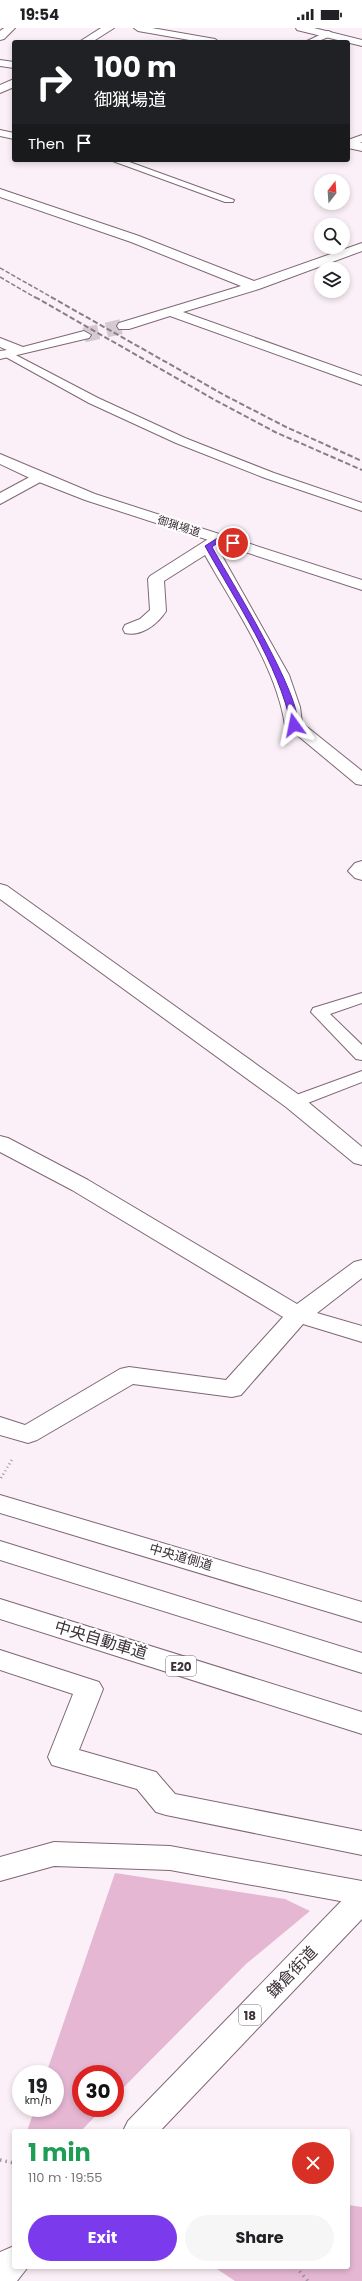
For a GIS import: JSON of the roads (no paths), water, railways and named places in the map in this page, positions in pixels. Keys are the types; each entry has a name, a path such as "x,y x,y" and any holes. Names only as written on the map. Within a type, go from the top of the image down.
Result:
{"main road":[{"path":"0,37 10,28"},
{"path":"88,40 109,28"},
{"path":"308,29 362,43"},
{"path":"0,90 12,83"},
{"path":"350,143 362,138"},
{"path":"350,144 362,146"},
{"path":"0,193 135,239 254,286"},
{"path":"124,326 254,286 362,247"},
{"path":"173,312 362,381"},
{"path":"4,354 22,351 84,335"},
{"path":"0,342 22,351"},
{"name":"御猟場道","path":"0,458 39,477 214,542 362,585"},
{"path":"0,499 39,477"},
{"path":"131,629 146,623 158,611 156,579 214,542 280,675 291,707 294,725 362,780"},
{"path":"362,867 358,871 362,874"},
{"path":"0,890 294,1102 362,1158"},
{"path":"0,1143 80,1185 298,1315 362,1334"},
{"path":"0,1426 28,1434 129,1375 232,1389 298,1315 362,1267"},
{"name":"中央道側道","path":"0,1504 362,1612"},
{"path":"0,1550 362,1663"},
{"name":"中央自動車道","path":"0,1609 362,1723"},
{"path":"0,1660 89,1689 62,1757 146,1780 166,1804 362,1843"},
{"path":"0,1869 54,1854 170,1858 362,1893"},
{"name":"鎌倉街道","path":"141,2129 362,1899"},
{"path":"0,2276 12,2263"}],"lane":[{"path":"138,28 203,40"},
{"path":"314,40 328,34"},
{"path":"0,62 12,65"},
{"path":"0,133 12,136"},
{"path":"120,162 229,200"},
{"path":"4,354 162,434 279,481 362,507"},
{"path":"362,998 319,1012 362,1055"},
{"path":"294,1102 362,1076"}],"tunnel":[{"path":"84,335 124,326"}],"railway":[{"path":"0,268 53,298"},
{"path":"0,277 36,298"},
{"path":"35,297 213,399 275,432 362,470"},
{"path":"51,297 226,396 286,427 362,461"}]}
